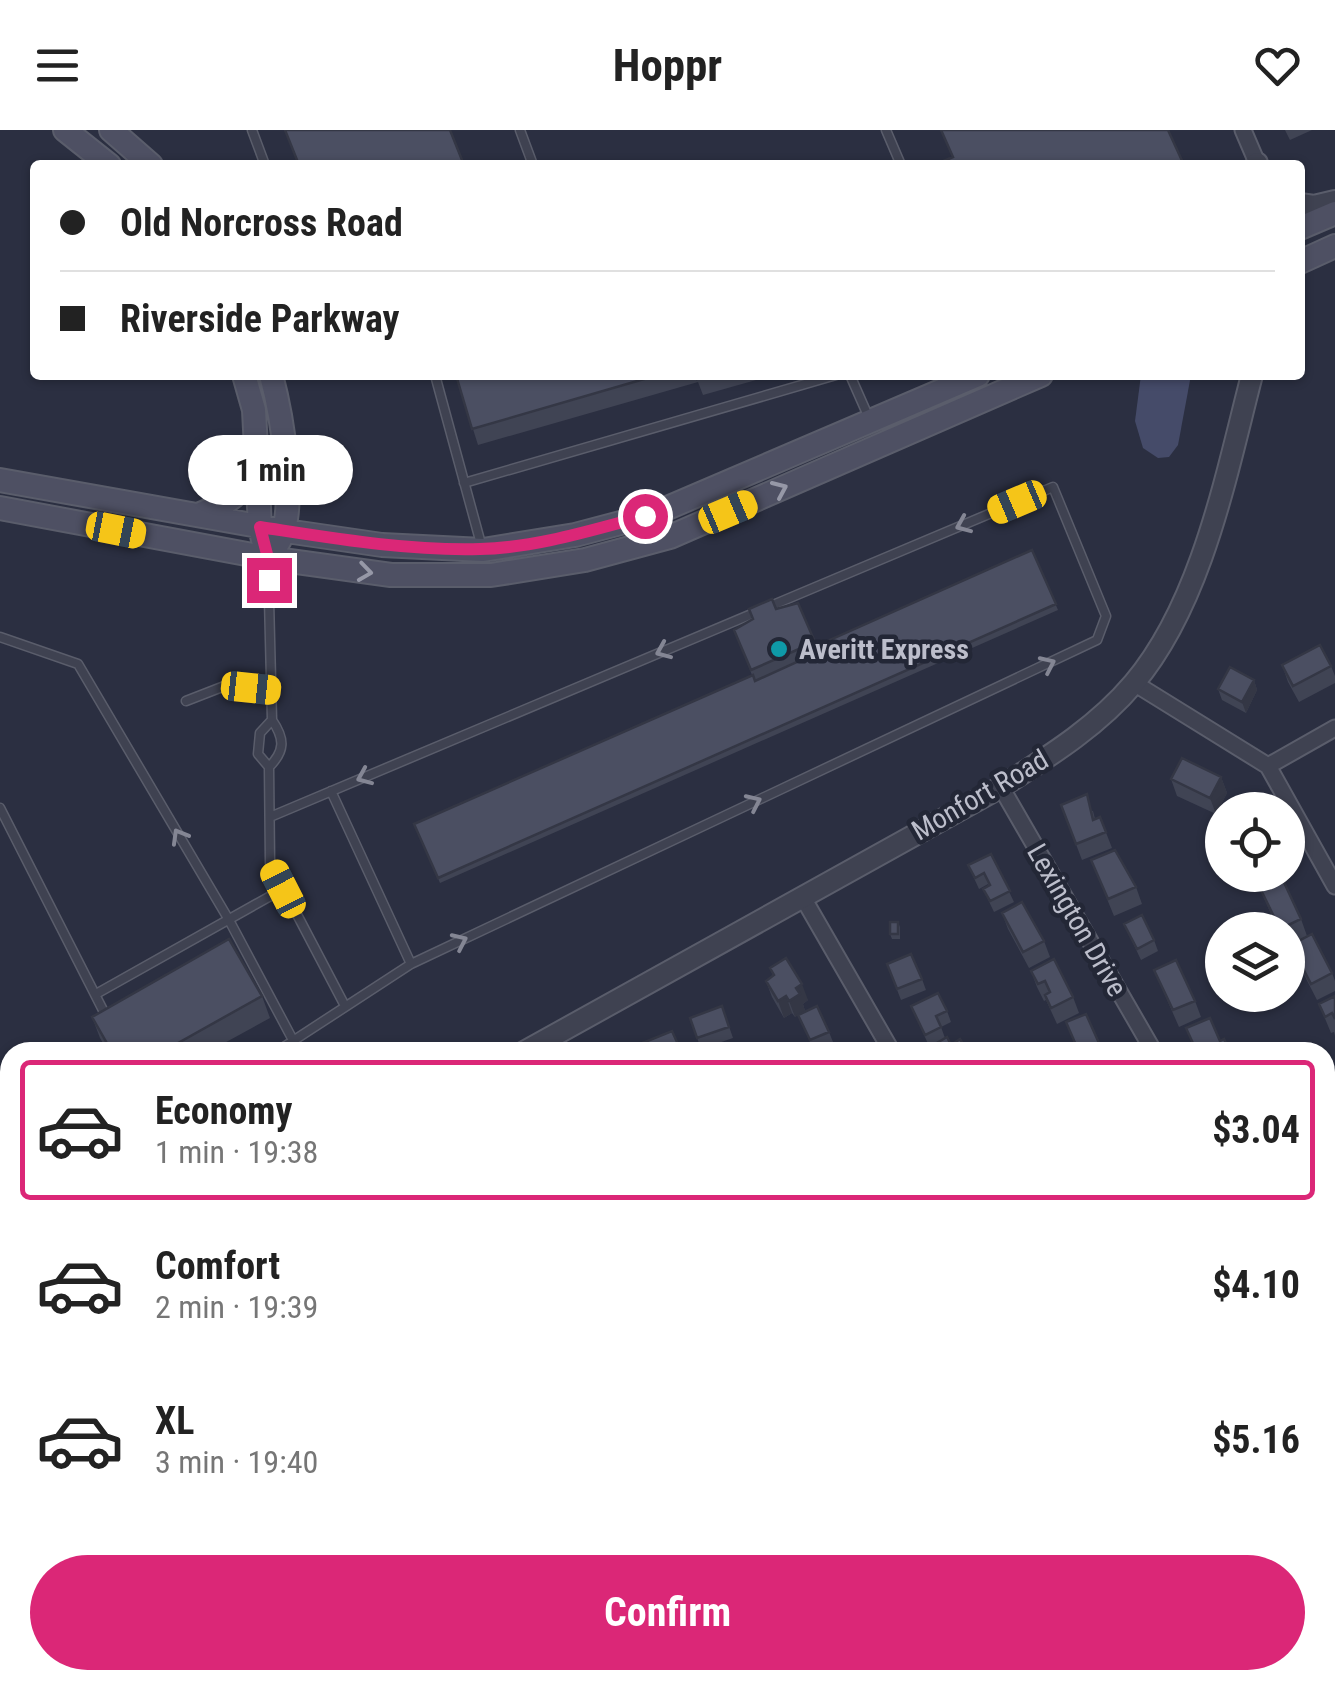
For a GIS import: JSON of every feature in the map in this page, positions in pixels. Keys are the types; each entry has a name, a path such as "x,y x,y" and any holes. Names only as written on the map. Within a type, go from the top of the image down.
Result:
{"main road":[{"path":"65,130 103,160"},
{"path":"112,130 145,160"},
{"path":"1305,226 1335,212"},
{"path":"1305,260 1335,246"},
{"path":"196,515 236,496 246,476 241,380"},
{"path":"243,380 254,410 260,527 268,558"},
{"path":"268,558 286,531 282,442 272,380"},
{"path":"0,480 382,545 483,550 576,535 651,515 967,380"},
{"path":"0,508 268,558 392,576 491,576 585,560 670,537 1030,380"}],"street":[{"path":"1243,130 1256,160"},
{"path":"1305,205 1335,200"},
{"name":"Monfort Road","path":"542,1042 1000,787 1076,738 1134,684 1164,639 1194,575 1220,497 1251,380"},
{"path":"1134,684 1268,766 1335,886"},
{"path":"1268,766 1335,728"},
{"name":"Lexington Drive","path":"1000,787 1148,1042"},
{"path":"802,896 886,1042"}],"lane":[{"path":"252,130 264,160"},
{"path":"520,130 531,160"},
{"path":"886,130 899,160"},
{"path":"436,380 483,550"},
{"path":"464,482 819,380"},
{"path":"852,380 871,422"},
{"path":"0,637 78,664 229,920 294,1042 411,964 1097,640 1106,616 1053,487 270,817"},
{"path":"268,558 272,720 282,735 281,755 269,767"},
{"path":"186,702 230,682 272,690"},
{"path":"272,720 260,733 258,754 269,767 270,863 345,1006"},
{"path":"330,791 411,964"},
{"path":"0,808 112,1031"},
{"path":"96,994 283,889"}],"water":[{"path":"1140,380 1190,380 1178,445 1169,457 1158,458 1143,448 1135,421"}],"building":[{"path":"285,130 450,130 462,160 297,160"},
{"path":"941,130 1168,130 1182,160 946,160 953,157"},
{"path":"457,380 641,380 472,429"},
{"path":"1032,550 1056,604 438,878 414,824 753,675 755,681 819,652 816,646"},
{"name":"Averitt Express","path":"772,599 776,609 798,603 815,642 751,670 734,630 753,619 749,609"},
{"path":"1320,645 1331,666 1293,686 1282,665"},
{"path":"1230,667 1254,680 1242,702 1218,689"},
{"path":"1182,758 1221,777 1213,792 1205,792 1205,796 1171,779"},
{"path":"1087,794 1093,820 1100,817 1106,832 1076,844 1061,805"},
{"path":"1115,850 1136,887 1108,899 1091,860"},
{"path":"991,854 1010,891 990,901 983,889 990,885 984,873 975,878 968,865"},
{"path":"1262,892 1288,892 1298,912 1272,912"},
{"path":"1022,902 1044,941 1023,952 1002,913"},
{"path":"1142,915 1154,940 1137,949 1124,924"},
{"path":"890,922 898,922 898,934 890,934"},
{"path":"1312,934 1332,973 1311,984 1305,972 1305,938"},
{"path":"229,939 262,996 180,1042 106,1042 92,1017"},
{"path":"911,954 922,979 897,989 887,964"},
{"path":"786,958 802,984 796,988 800,994 789,1001 786,996 778,1001 766,981 774,975 770,968"},
{"path":"1054,959 1073,997 1051,1008 1045,995 1050,992 1045,981 1038,984 1031,971"},
{"path":"1176,960 1195,1001 1173,1010 1154,970"},
{"path":"938,993 947,1011 936,1016 941,1027 925,1035 911,1006"},
{"path":"1335,996 1335,1019 1332,1013 1325,1017 1319,1004"},
{"path":"722,1006 729,1027 697,1038 690,1018"},
{"path":"817,1006 829,1032 810,1040 798,1015"},
{"path":"1086,1014 1099,1042 1075,1042 1066,1022"},
{"path":"1210,1018 1220,1041 1225,1042 1192,1042 1186,1028"},
{"path":"672,1031 677,1042 645,1042"}],"place":[{"name":"Averitt Express","path":"779,649"}],"route":[{"path":"269,580 260,527 382,545 483,550 576,535 645,516"}]}
